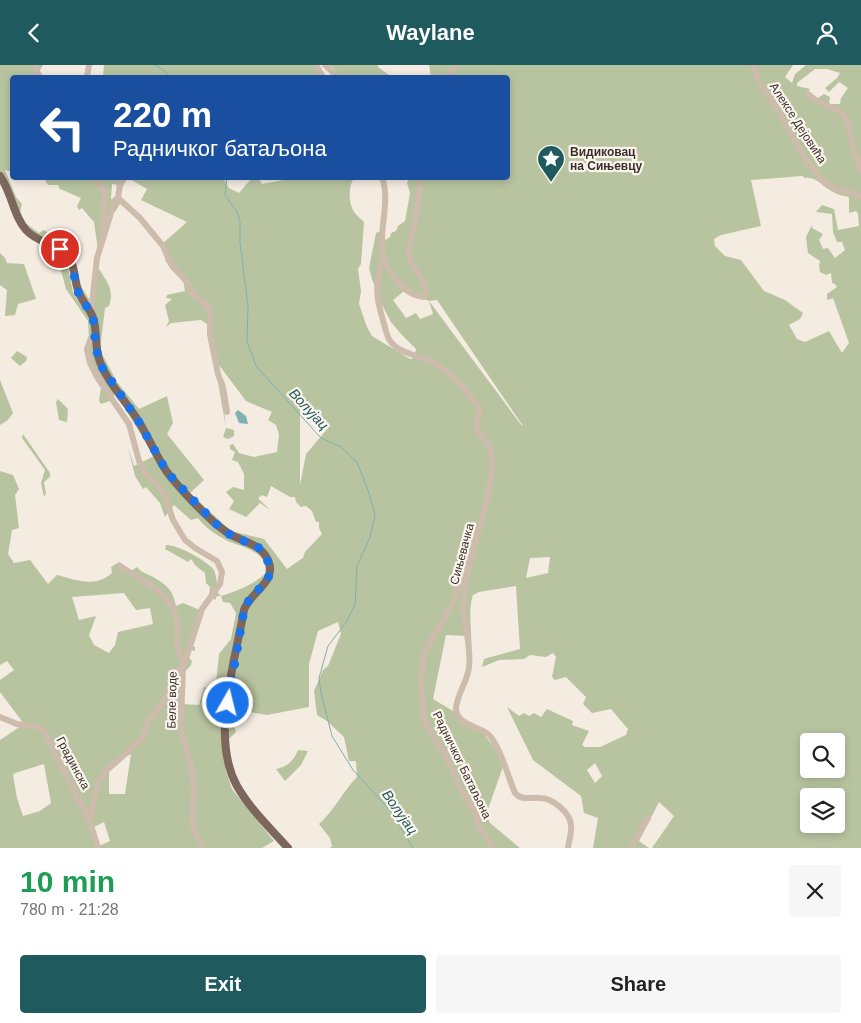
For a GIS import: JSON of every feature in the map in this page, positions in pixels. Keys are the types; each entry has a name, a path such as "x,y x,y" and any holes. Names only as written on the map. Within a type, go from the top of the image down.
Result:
{"main road":[{"path":"0,176 28,233 60,249 69,259 78,292 91,313 95,324 96,349 104,371 130,407 168,474 219,527 232,536 258,547 268,561 270,569 268,580 250,598 244,610 230,687 226,720 226,746 231,772 240,790 288,848"}],"street":[{"path":"326,65 336,75"},
{"path":"448,75 456,65"},
{"name":"Алексе Дејовића","path":"752,65 758,82 776,108 791,136 819,176 826,184 834,188 861,196"},
{"path":"808,94 817,101 842,112 848,122 852,143 861,171"},
{"path":"95,180 100,184 105,193 102,237"},
{"path":"91,313 96,264 102,237 115,200 118,198 121,180"},
{"path":"383,180 385,187 383,257 401,286 413,294 424,297 427,291 411,262 408,252 414,229 421,180"},
{"path":"118,198 140,218 163,246 172,266 188,283 193,295 206,303 210,312 210,335 227,412"},
{"name":"Сињевачка","path":"383,257 378,274 376,292 379,313 389,341 403,351 435,363 459,381 480,409 476,427 488,442 492,455 485,511 464,592 470,663 468,677 457,702 456,711 459,718 488,734 495,743 518,797 548,800 559,807 568,817 572,825 568,848"},
{"name":"Беле воде","path":"96,336 91,338 88,345 90,363 97,377 129,424 139,461 145,473 165,495 173,520 185,540 195,549 210,556 220,566 222,578 220,584 202,609 184,662 181,715 182,733 191,765 194,786 192,825 203,848"},
{"name":"Радничког Батаљона","path":"474,551 465,566 453,603 424,653 421,681 424,720 449,762 461,791 493,848"},
{"path":"90,822 96,783 112,765 142,739 148,721 164,702 175,675 184,662 181,659 179,649 175,613 165,597 120,566"},
{"name":"Градинска","path":"0,717 17,724 35,726 45,733 90,822 98,848"},
{"path":"631,848 648,818"}],"green space":[{"path":"0,65 43,65 37,75 10,75 10,171 5,170 16,197 22,204 20,212 7,181 0,171"},
{"path":"104,65 313,65 320,75 103,75"},
{"path":"330,65 378,65 389,75 340,75"},
{"path":"429,65 793,65 785,77 792,83 795,74 806,65 861,65 861,848 652,848 674,816 659,802 639,841 649,848 593,848 598,818 584,813 581,796 533,760 507,707 519,716 524,713 529,716 534,713 541,717 547,709 573,721 572,725 589,731 582,745 585,747 600,747 626,735 628,729 611,709 592,713 583,704 586,697 566,677 555,680 552,677 556,657 553,653 546,657 530,655 524,659 499,660 482,667 484,659 520,649 516,586 479,592 473,595 470,608 471,653 469,636 446,635 433,699 483,733 505,761 486,815 490,823 520,848 330,848 332,846 330,838 319,824 357,777 356,761 349,761 344,737 327,721 317,715 314,691 323,670 328,666 341,634 338,622 318,631 309,664 309,707 267,715 244,711 241,707 233,723 236,732 229,739 233,776 225,768 232,789 274,841 262,848 0,848 0,740 24,724 0,692 0,680 14,670 7,661 0,665 0,471 13,475 19,489 15,495 19,528 12,530 8,554 14,563 30,560 48,584 57,575 93,582 106,578 112,573 111,567 119,562 131,571 137,567 165,585 171,591 176,606 183,603 200,610 192,646 195,647 195,651 191,650 188,657 192,661 191,665 187,670 182,666 181,704 199,705 204,687 210,689 216,683 219,654 231,639 236,613 230,603 223,602 221,596 256,581 266,573 265,562 253,551 217,535 198,518 191,520 174,505 165,517 160,503 146,487 143,489 135,476 128,447 134,466 154,456 115,392 113,400 101,404 99,401 101,387 86,355 89,337 88,321 66,289 57,256 63,257 68,266 73,293 87,313 85,299 79,283 92,304 97,266 106,281 110,290 111,300 109,306 105,308 100,350 117,382 139,409 167,396 173,423 167,434 204,480 190,493 231,531 264,539 287,569 303,558 305,552 322,534 319,522 316,522 312,511 306,506 301,507 296,502 295,497 290,497 271,486 267,497 262,495 258,498 270,510 260,503 246,517 229,509 234,501 226,492 233,487 244,490 244,474 238,462 232,460 235,452 230,449 230,445 233,444 239,453 254,457 277,452 279,434 276,425 268,420 272,412 246,401 219,365 226,428 208,325 201,320 171,323 166,327 169,321 165,305 172,299 166,298 167,295 185,291 183,279 174,272 165,260 166,257 161,245 187,222 141,200 147,189 131,180 224,180 229,188 239,193 250,180 259,180 262,184 284,180 353,180 350,191 351,205 364,222 361,264 358,269 361,291 359,304 372,336 410,359 414,358 416,349 391,322 382,305 369,268 376,233 381,231 384,241 405,221 410,193 407,183 408,180 510,180 510,75 431,75","holes":["815,69 827,69 840,73 825,88 829,92 839,82 848,88 841,98 840,104 829,104 830,97 824,94 818,98 808,92 810,89 797,86 797,83","802,176 812,178 835,193 849,197 849,213 856,211 858,214 859,226 838,230 834,209 822,205 816,212 832,214 833,232 837,242 842,242 845,250 835,258 828,248 823,249 819,240 823,234 812,228 812,225 806,237 808,253 820,261 820,272 826,275 831,273 832,283 837,287 827,294 827,299 833,298 849,343 842,353 829,331 805,342 797,339 789,325 800,319 803,313 785,300 764,291 741,260 725,256 715,246 714,239 721,235 761,226 751,180","404,291 429,301 433,314 420,319 416,313 406,318 393,300","437,300 523,426 429,301","300,408 312,414 328,428 306,454 300,485","550,557 548,573 526,578 530,558","124,593 136,610 150,608 153,624 118,632 115,645 109,653 94,645 89,635 96,616 79,620 72,597","131,754 125,794 109,794 109,765","595,763 602,776 595,783 587,770","44,764 51,803 40,811 23,816 17,798 13,775","104,822 110,841 99,846 94,827"]},
{"path":"45,180 126,180 123,186 112,184 111,199 121,202 115,212 113,212 99,257 94,222 82,208 79,210 77,206 81,198 60,189 58,185 48,185"},
{"path":"24,222 39,233 44,230 59,242 62,241 68,245 66,248 43,237"},
{"path":"0,253 7,263 24,264 36,299 18,304 15,315 5,316 7,290 0,285"},
{"path":"17,351 27,357 26,361 20,366 11,358"},
{"path":"0,380 13,413 8,420 0,425"},
{"path":"58,399 68,409 67,422 59,420 56,402"},
{"path":"226,428 234,430 234,436 228,439 223,437"},
{"path":"23,434 50,473 50,477 44,482 46,494 44,497 41,483 45,470 22,438"},
{"path":"166,545 184,550 211,566 215,572 218,593 221,596 217,596 215,600 209,596 210,587 206,583 205,573 191,559 188,562 165,549"},
{"path":"298,750 308,751 301,765 285,781 276,769 290,763"}],"water":[{"path":"238,410 246,416 248,424 239,423 235,413"}],"waterway":[{"name":"Волујац","path":"155,65 166,72 167,75"},
{"name":"Волујац","path":"227,180 225,195 237,212 240,221 240,243 248,306 247,341 256,366 321,438 341,447 357,462 369,493 375,515 370,537 357,566 355,604 347,621 328,646 319,678 332,736 353,770 390,810 413,848"}],"place":[{"name":"Видиковац на Сињевцу","path":"551,183"}],"route":[{"path":"60,249 71,262 78,292 93,317 96,349 102,367 126,400 164,467 219,527 232,536 258,547 268,561 270,573 268,580 250,598 244,610 228,703"}]}
